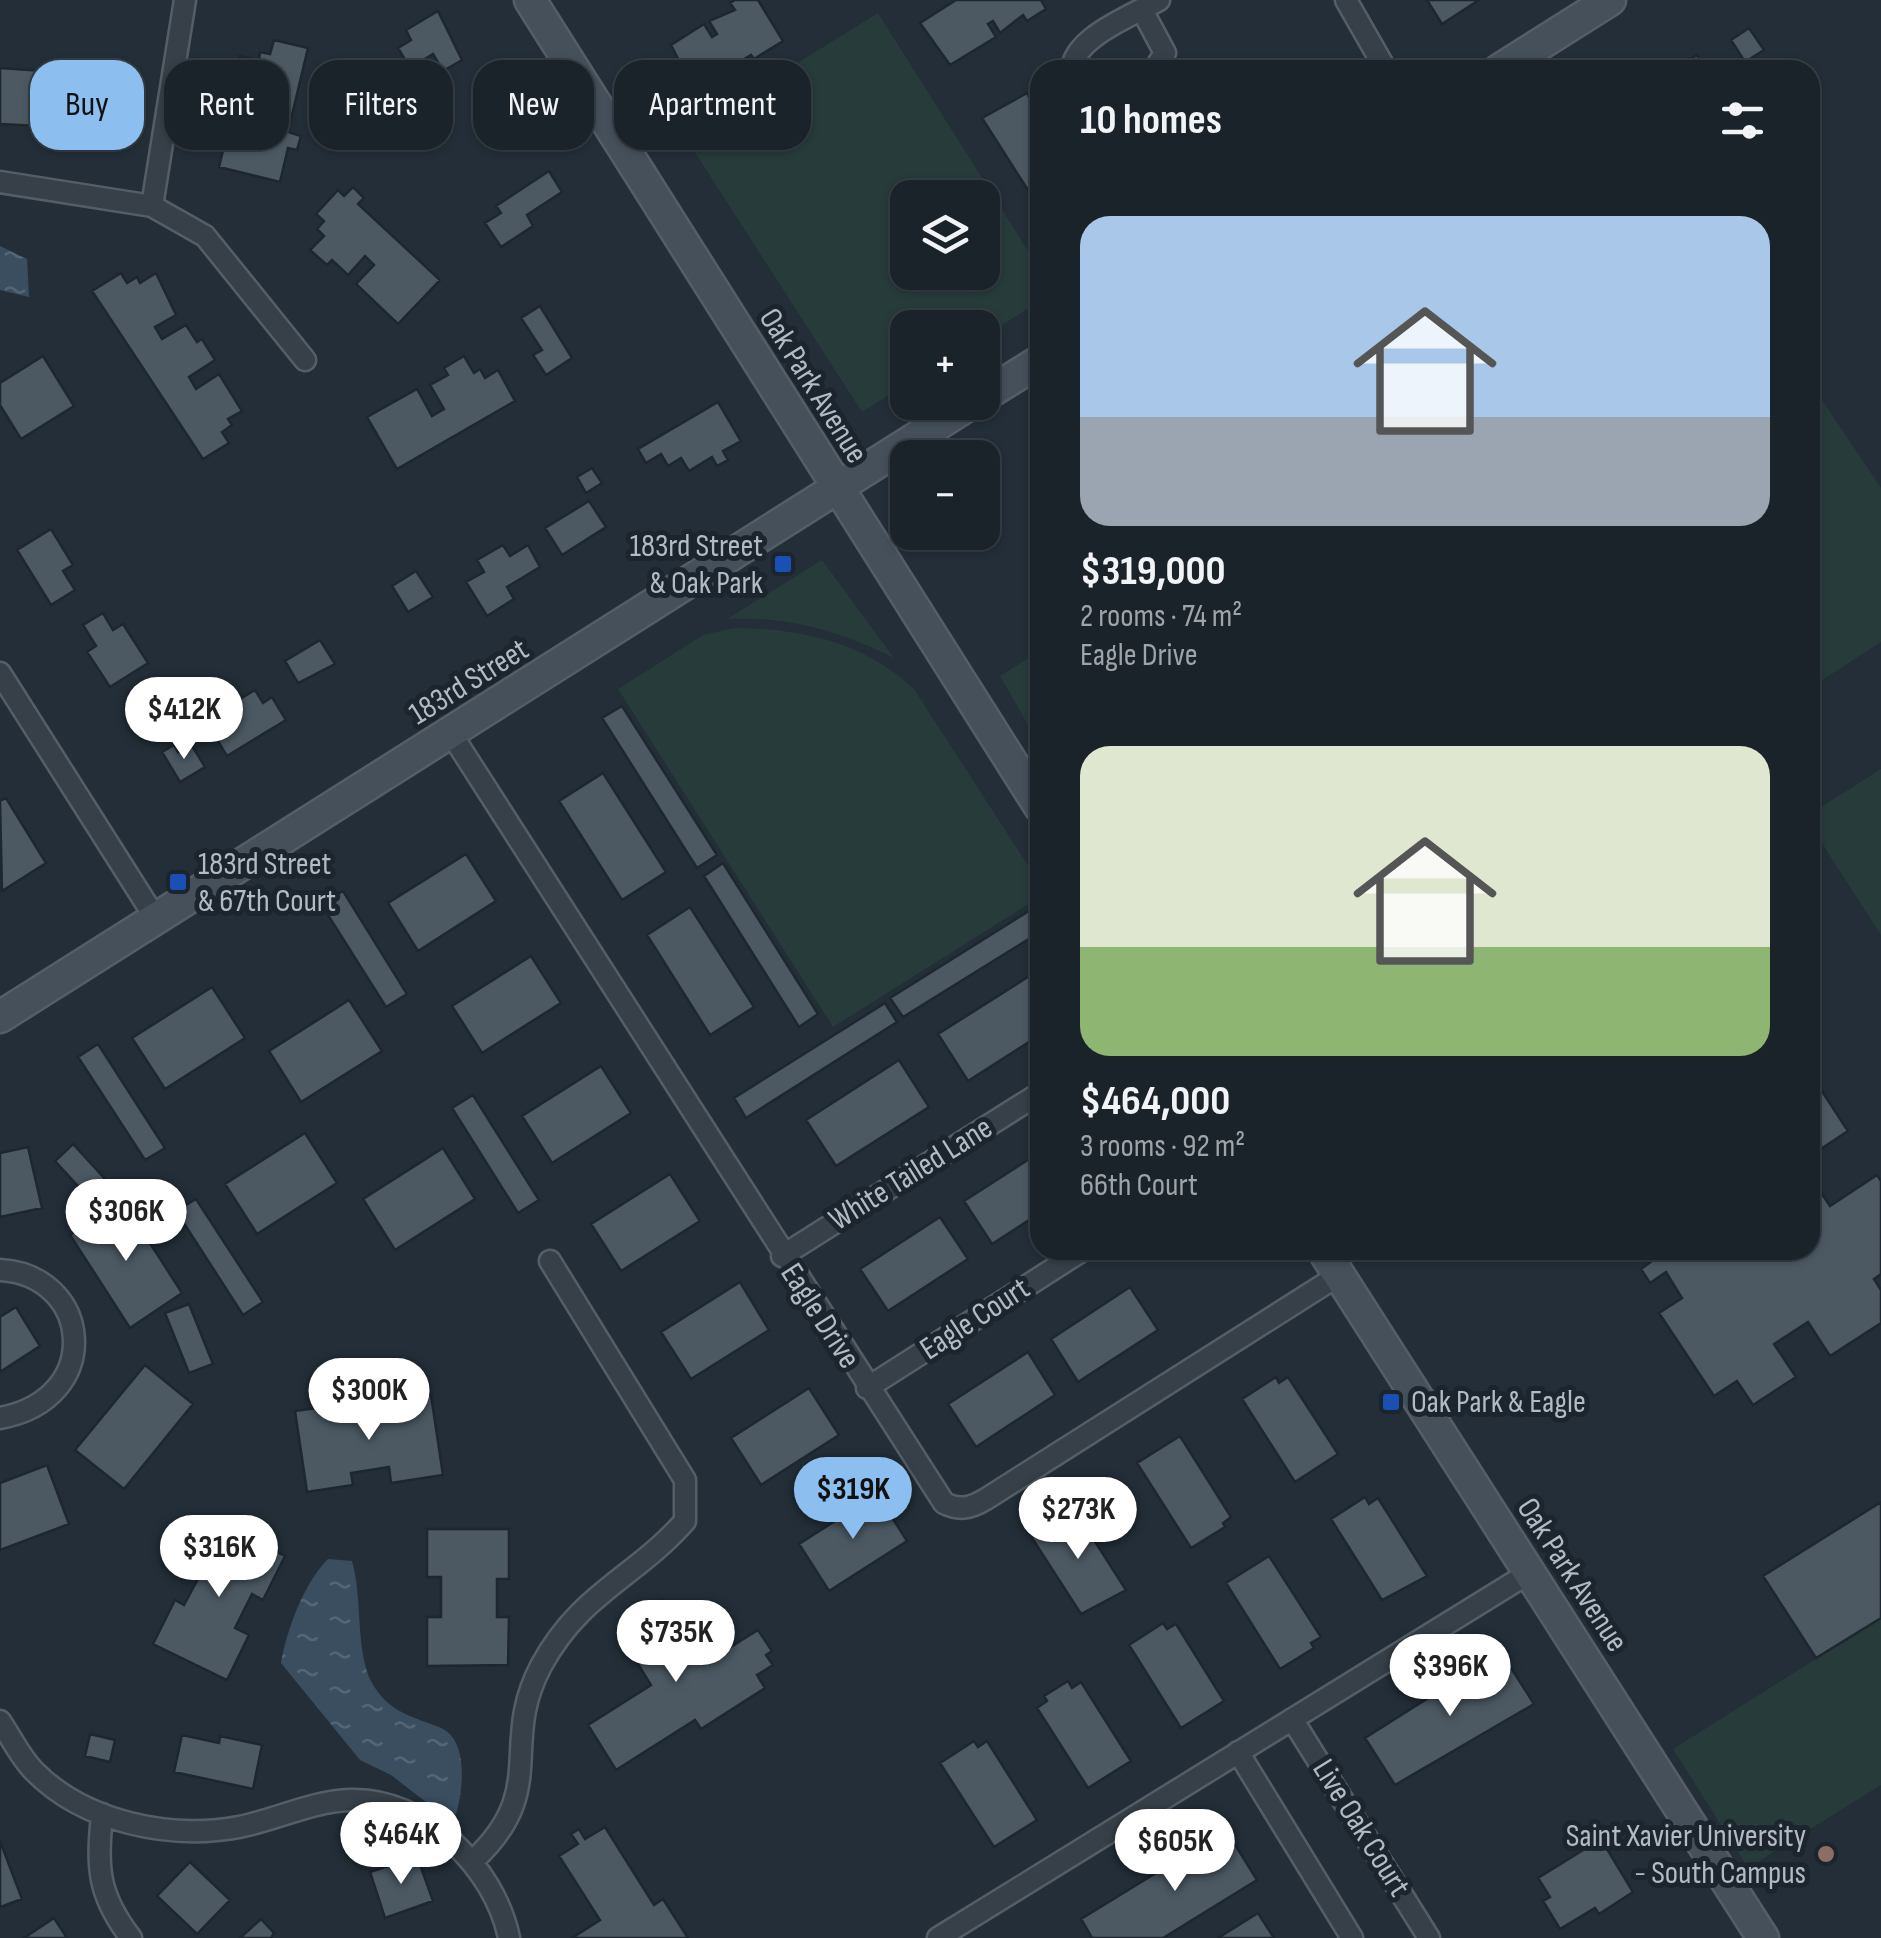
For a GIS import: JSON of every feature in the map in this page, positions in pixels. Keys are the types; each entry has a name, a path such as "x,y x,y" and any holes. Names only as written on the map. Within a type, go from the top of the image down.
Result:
{"street":[{"path":"152,206 185,0"},
{"name":"Oak Park Avenue","path":"530,0 1030,791"},
{"path":"1346,0 1380,60"},
{"path":"1515,60 1610,0"},
{"path":"1074,60 1086,43 1150,5 1165,53 1160,60"},
{"path":"0,182 152,206 205,236 305,360"},
{"path":"1000,386 1030,367"},
{"name":"183rd Street","path":"0,1017 945,420"},
{"path":"0,673 156,919"},
{"name":"Eagle Drive","path":"452,735 867,1388 936,1494 955,1508 972,1507 1331,1262"},
{"name":"White Tailed Lane","path":"782,1256 1030,1099"},
{"name":"Eagle Court","path":"867,1388 1067,1260"},
{"path":"474,1860 501,1835 517,1804 519,1734 540,1668 590,1600 670,1538 685,1521 685,1480 550,1261"},
{"name":"Oak Park Avenue","path":"1331,1262 1762,1938"},
{"path":"0,1270 23,1272 45,1285 62,1306 72,1330 74,1353 69,1376 51,1398 26,1413 0,1418"},
{"path":"938,1938 1529,1572"},
{"name":"Live Oak Court","path":"1292,1719 1429,1938"},
{"path":"0,1721 31,1768 60,1795 134,1824 191,1831 236,1828 346,1800 378,1800 402,1807 474,1860 509,1938"},
{"name":"Live Oak Court","path":"1238,1752 1352,1938"},
{"path":"102,1814 97,1867 107,1902 130,1938"}],"green space":[{"path":"878,13 983,180 890,180 890,290 1000,290 1000,207 1030,254 1030,307 1000,326 1000,310 890,310 890,395 862,412 693,150 811,150 811,60 802,60"},
{"path":"1820,397 1881,488 1881,642 1820,682"},
{"path":"822,560 894,658 813,627 771,620 727,619"},
{"path":"734,628 807,635 853,649 895,673 914,689 1030,869 1030,903 833,1027 618,689 703,635"},
{"path":"1030,657 1030,728 1000,676"},
{"path":"1881,769 1881,935 1820,840 1820,808"},
{"path":"1881,1618 1881,1785 1748,1868 1673,1749"}],"water":[{"path":"0,246 27,259 29,297 0,290"},
{"path":"328,1559 352,1561 363,1656 372,1683 386,1701 441,1728 456,1743 462,1780 456,1814 440,1813 391,1775 360,1760 281,1663 298,1607"}],"building":[{"path":"758,0 783,41 754,59 751,55 743,60 679,60 671,45 704,24 712,37 717,34 709,21 735,10 730,3"},
{"path":"956,0 1041,0 1046,9 1027,21 1023,15 1000,33 993,21 988,24 996,37 950,65 920,23"},
{"path":"1427,0 1479,0 1442,24"},
{"path":"438,11 462,60 453,65 453,60 437,60 433,54 423,60 405,60 398,48 411,40 406,30"},
{"path":"1749,28 1764,50 1744,60 1731,40"},
{"path":"274,40 308,48 289,128 289,60 259,60 260,52 270,54"},
{"path":"0,68 30,70 30,126 0,124"},
{"path":"1027,93 1030,193 982,118"},
{"path":"289,132 301,136 297,150 289,148"},
{"path":"223,150 288,150 280,182 219,167"},
{"path":"549,171 562,192 527,215 533,226 501,247 485,223 501,213 496,206"},
{"path":"353,187 364,198 358,204 440,280 398,324 356,284 374,265 365,256 348,275 332,260 327,265 310,250 324,236 317,229 324,221 316,214 338,190 344,196"},
{"path":"121,273 127,283 137,277 140,283 156,273 176,315 155,327 162,339 186,325 197,342 202,339 215,360 189,377 196,389 219,374 242,411 228,419 232,425 222,432 229,443 203,459 92,291"},
{"path":"540,306 572,358 546,375 533,355 542,350 521,318"},
{"path":"43,356 74,406 21,439 0,405 0,383"},
{"path":"464,356 474,373 480,369 485,378 498,370 515,401 397,469 367,417 417,389 432,416 444,409 430,385 448,375 444,368"},
{"path":"718,402 741,441 723,451 728,460 717,466 712,457 689,471 681,458 668,466 661,454 646,463 638,449"},
{"path":"592,468 602,483 586,493 577,477"},
{"path":"589,501 606,527 562,555 545,528"},
{"path":"51,529 73,565 63,571 75,590 51,605 17,550"},
{"path":"503,545 510,556 528,545 540,567 507,587 514,599 487,616 466,582 484,572 477,560"},
{"path":"416,571 433,597 408,612 392,586"},
{"path":"103,613 113,630 123,624 148,663 110,687 87,652 96,646 83,625"},
{"path":"320,640 335,664 298,683 285,661"},
{"path":"255,690 263,703 272,697 286,720 227,756 205,720"},
{"path":"622,706 717,855 697,868 602,718"},
{"path":"191,744 205,767 180,782 162,752 174,745 178,752"},
{"path":"603,773 666,872 622,900 559,801"},
{"path":"6,798 46,863 2,891 0,801"},
{"path":"466,854 496,901 418,951 388,903"},
{"path":"723,863 818,1014 799,1027 704,876"},
{"path":"343,891 407,994 386,1007 321,904"},
{"path":"690,907 754,1007 710,1035 647,935"},
{"path":"1030,910 1030,938 903,1017 890,998"},
{"path":"531,956 561,1003 482,1053 452,1006"},
{"path":"1030,976 1030,1041 968,1081 938,1034"},
{"path":"212,987 245,1038 165,1089 132,1038"},
{"path":"349,1000 382,1051 301,1102 269,1051"},
{"path":"885,1003 897,1022 746,1118 734,1098"},
{"path":"98,1044 165,1148 145,1160 78,1057"},
{"path":"899,1060 929,1107 836,1166 806,1120"},
{"path":"601,1066 631,1113 552,1163 522,1116"},
{"path":"1820,1088 1848,1131 1820,1149"},
{"path":"473,1095 539,1200 518,1213 452,1108"},
{"path":"305,1133 337,1183 257,1234 225,1184"},
{"path":"73,1144 117,1192 99,1209 55,1161"},
{"path":"28,1147 42,1208 0,1217 0,1153"},
{"path":"443,1148 475,1199 395,1250 363,1199"},
{"path":"1030,1158 1030,1219 992,1244 964,1201"},
{"path":"670,1174 700,1221 621,1271 591,1224"},
{"path":"1877,1175 1881,1181 1881,1274 1874,1279 1881,1290 1881,1323 1830,1356 1808,1322 1774,1344 1796,1377 1753,1405 1737,1381 1714,1396 1659,1313 1682,1298 1666,1272 1650,1283 1641,1269 1653,1260 1820,1260 1820,1191 1830,1206"},
{"path":"196,1199 263,1302 243,1315 176,1211"},
{"path":"123,1201 182,1293 130,1328 70,1235"},
{"path":"940,1217 968,1259 888,1311 860,1269"},
{"path":"740,1282 769,1330 691,1379 661,1332"},
{"path":"1130,1287 1158,1330 1078,1382 1051,1339"},
{"path":"189,1304 213,1364 189,1373 165,1313"},
{"path":"16,1307 40,1346 0,1372 0,1317"},
{"path":"1028,1352 1055,1395 976,1447 948,1404"},
{"path":"145,1365 193,1404 124,1489 75,1450"},
{"path":"1276,1377 1279,1383 1288,1377 1338,1454 1295,1482 1242,1399"},
{"path":"809,1388 839,1435 761,1485 731,1438"},
{"path":"431,1395 443,1475 391,1483 389,1467 351,1473 353,1485 307,1492 295,1411 345,1404 347,1418 384,1412 383,1402"},
{"path":"1180,1436 1231,1517 1223,1523 1225,1527 1191,1548 1137,1463"},
{"path":"47,1465 69,1524 0,1550 0,1483"},
{"path":"877,1494 907,1541 829,1591 799,1544"},
{"path":"1365,1497 1369,1504 1378,1498 1427,1576 1382,1600 1331,1519"},
{"path":"1881,1502 1881,1618 1816,1658 1763,1576"},
{"path":"1062,1512 1066,1518 1076,1512 1126,1590 1081,1614 1032,1538 1046,1530 1042,1525"},
{"path":"212,1520 285,1556 263,1600 252,1594 235,1628 249,1635 227,1680 153,1644 175,1600 184,1605 202,1571 189,1565"},
{"path":"427,1529 509,1529 509,1579 497,1579 497,1617 509,1617 508,1665 427,1666 427,1617 441,1617 441,1577 427,1577"},
{"path":"1269,1556 1321,1637 1311,1643 1314,1648 1280,1669 1226,1583"},
{"path":"662,1600 703,1664 758,1630 772,1651 766,1655 773,1665 757,1675 765,1688 701,1729 695,1720 616,1770 588,1725 651,1685 617,1630 635,1618 629,1608 637,1603 643,1612"},
{"path":"1163,1623 1167,1629 1176,1624 1224,1701 1181,1728 1129,1645"},
{"path":"1501,1652 1534,1704 1395,1785 1365,1738"},
{"path":"1068,1681 1072,1688 1081,1682 1131,1761 1088,1788 1037,1708 1047,1701 1044,1696"},
{"path":"90,1734 115,1740 110,1762 85,1756"},
{"path":"182,1735 219,1743 220,1736 262,1745 253,1789 174,1772"},
{"path":"974,1741 978,1747 987,1741 1037,1820 994,1847 940,1763"},
{"path":"605,1827 654,1905 663,1899 688,1938 572,1938 600,1920 559,1856 578,1844 571,1834 579,1829 585,1839"},
{"path":"1226,1830 1257,1880 1163,1938 1092,1938 1081,1919"},
{"path":"1601,1839 1633,1892 1599,1914 1595,1908 1560,1929 1543,1901 1550,1897 1538,1878"},
{"path":"0,1841 22,1899 0,1907"},
{"path":"417,1856 433,1901 385,1918 370,1872"},
{"path":"190,1862 230,1900 197,1934 157,1896"},
{"path":"1258,1913 1274,1938 1218,1938"},
{"path":"54,1918 67,1938 24,1938"},
{"path":"261,1919 274,1933 271,1938 240,1938"}],"place":[{"name":"183rd Street & Oak Park","path":"783,564"},
{"name":"183rd Street & 67th Court","path":"178,882"},
{"name":"Oak Park & Eagle","path":"1391,1402"},
{"name":"Saint Xavier University - South Campus","path":"1826,1854"}]}
